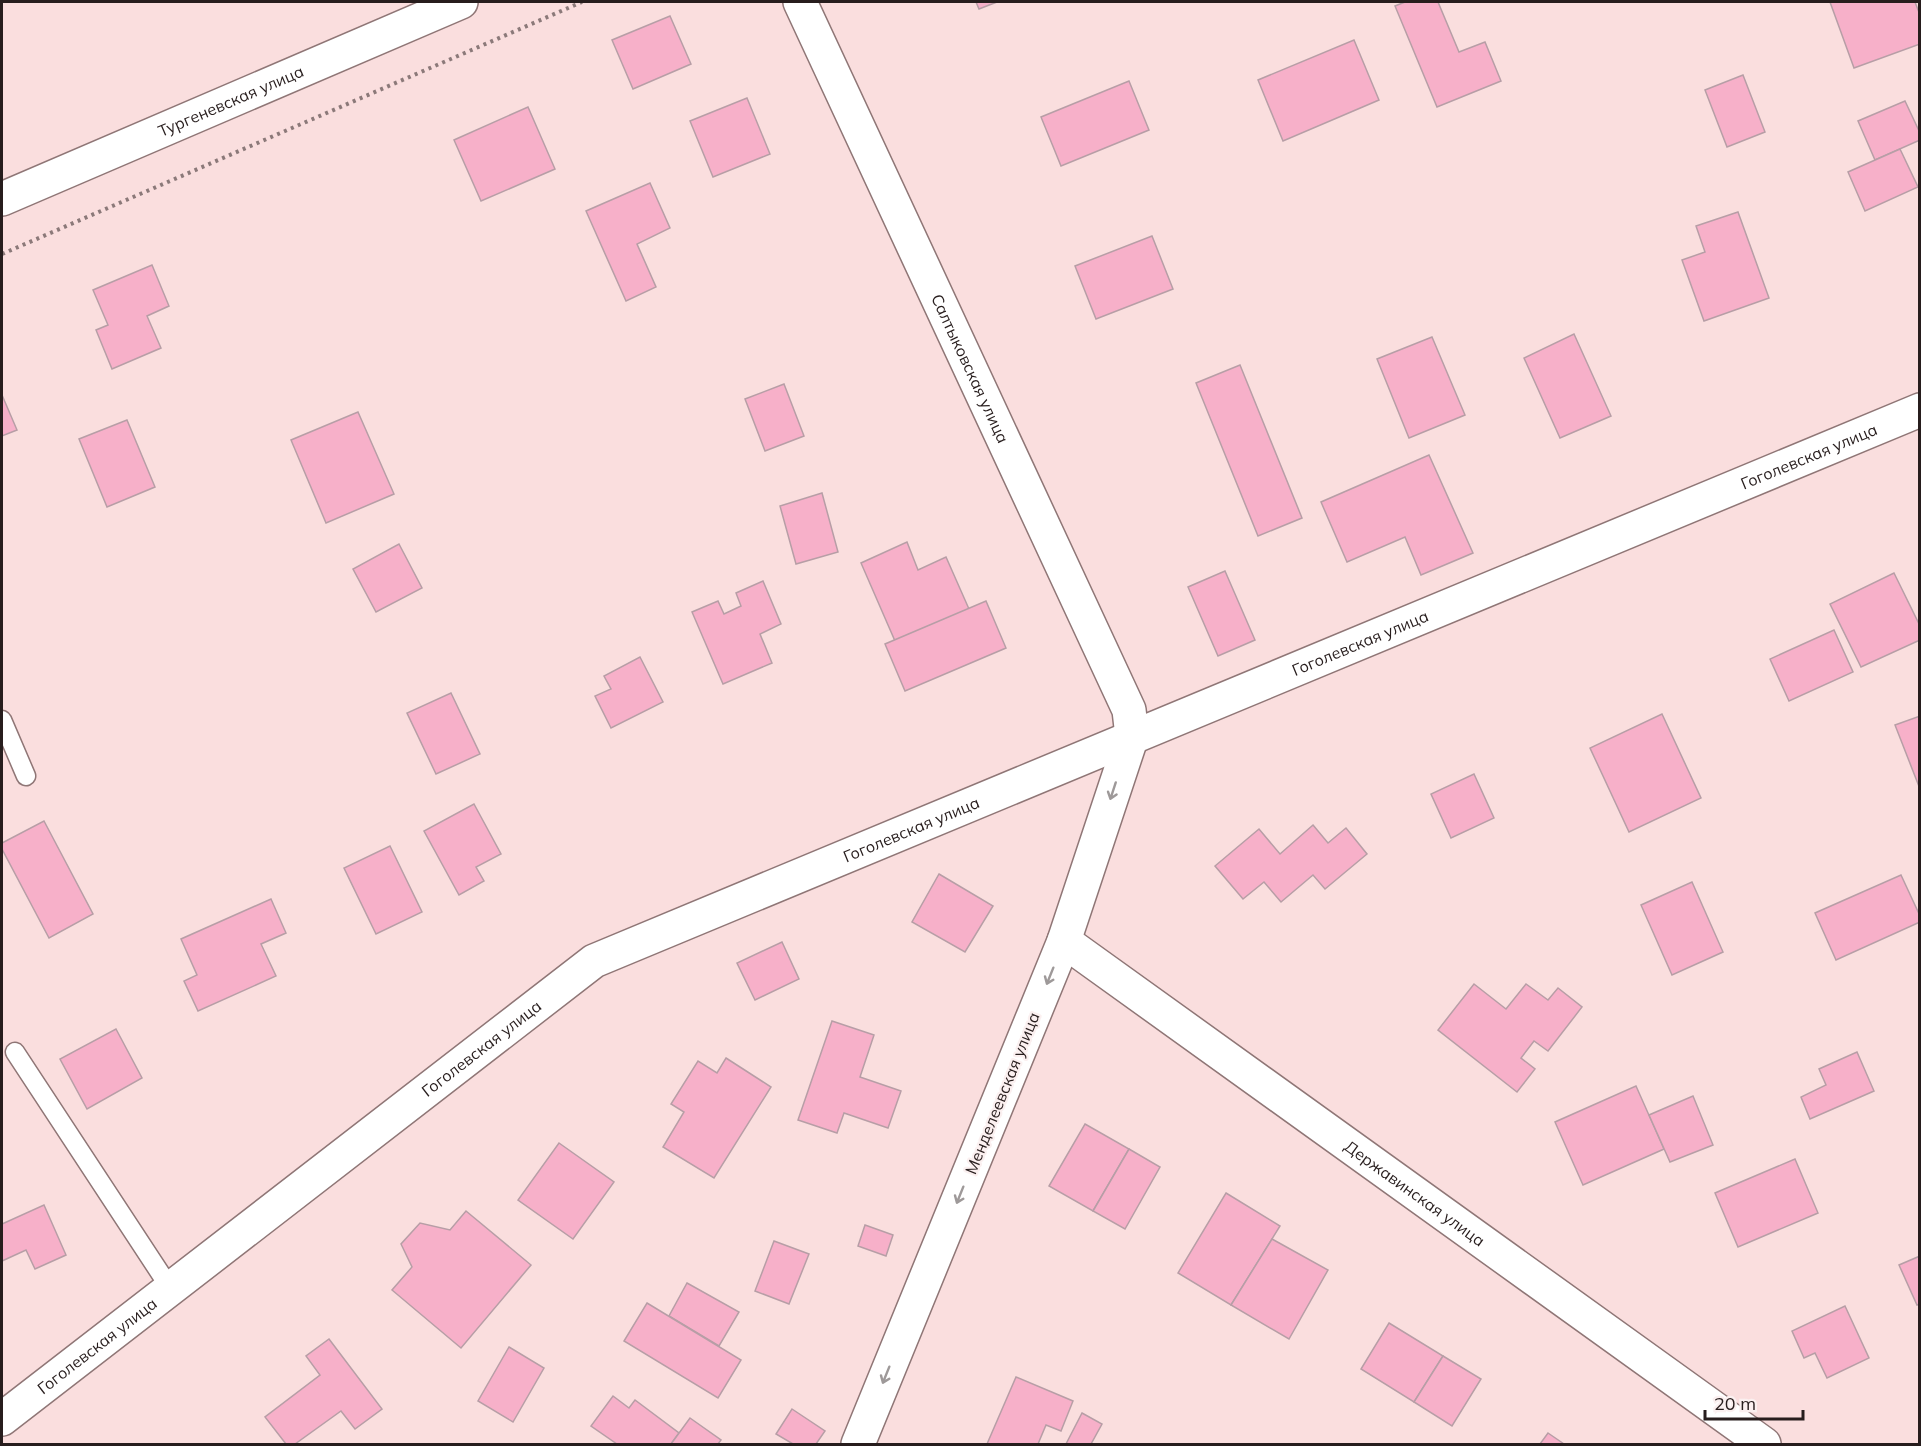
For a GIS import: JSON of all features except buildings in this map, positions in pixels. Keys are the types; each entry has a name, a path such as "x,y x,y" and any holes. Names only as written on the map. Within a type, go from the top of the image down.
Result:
{"street":[{"name":"Тургеневская улица","path":"2,199 461,2"},
{"name":"Салтыковская улица","path":"800,2 1129,710 1132,736"},
{"name":"Гоголевская улица","path":"2,1419 594,961 1920,410"},
{"name":"Менделеевская улица","path":"858,1444 1064,941 1132,736"},
{"name":"Державинская улица","path":"1064,941 1764,1444"}],"lane":[{"path":"2,720 27,776"},
{"path":"15,1052 170,1288"}],"path":[{"path":"2,255 582,2"}]}
